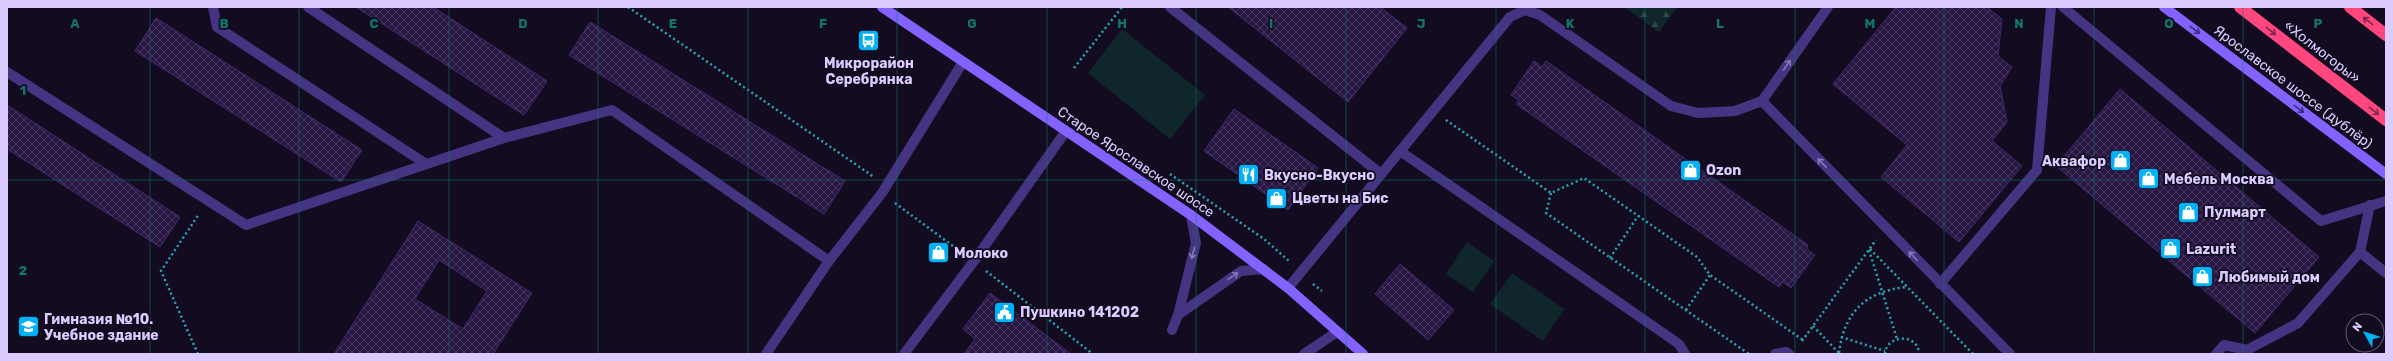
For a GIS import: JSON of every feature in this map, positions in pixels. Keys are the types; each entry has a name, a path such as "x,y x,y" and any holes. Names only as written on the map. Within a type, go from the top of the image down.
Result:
{"highway":[{"name":"«Холмогоры»","path":"2240,7 2386,120"},
{"path":"2350,7 2386,35"}],"main road":[{"name":"Старое Ярославское шоссе","path":"882,7 1191,215 1288,288 1363,354"},
{"name":"Ярославское шоссе (дублёр)","path":"2164,7 2386,174"}],"lane":[{"path":"213,7 217,26 426,164"},
{"path":"308,7 504,138"},
{"path":"1170,7 1381,174"},
{"path":"1288,288 1510,17 1525,10 1540,15 1672,106 1698,113 1735,111 1762,101 1828,7"},
{"path":"1940,284 2036,170 2051,7"},
{"path":"2062,7 2321,221 2386,201"},
{"path":"766,354 829,261 882,193 963,62"},
{"path":"7,72 246,225 504,138 612,110 829,261"},
{"path":"1762,101 2010,354"},
{"path":"904,354 974,261 1066,131"},
{"path":"1400,151 1679,344 1685,354"},
{"path":"2216,354 2224,346 2247,350 2298,323 2360,252 2370,205"},
{"path":"1172,330 1178,315 1196,243 1191,215"},
{"path":"2360,252 2386,273"},
{"path":"1178,315 1241,271 1264,269"},
{"path":"1304,354 1337,332"},
{"path":"1775,354 1780,352 1789,354"}],"path":[{"path":"628,7 878,180 882,193 974,261 1093,354"},
{"path":"1074,68 1122,7"},
{"path":"1433,111 1551,193"},
{"path":"1170,174 1264,239 1322,291"},
{"path":"1551,193 1584,178 1697,257 1710,275 1803,340"},
{"path":"1551,193 1546,213 1749,354"},
{"path":"198,354 161,271 208,201"},
{"path":"1610,258 1638,216"},
{"path":"1799,345 1886,228"},
{"path":"1870,250 1973,354"},
{"path":"1870,250 1897,339"},
{"path":"1686,310 1710,275"},
{"path":"1839,353 1841,337 1849,319 1856,309 1867,300 1882,292 1908,287"},
{"path":"1813,326 1839,353"},
{"path":"1841,337 1885,353 1890,344 1897,339 1906,338 1914,342 1919,354"}],"green space":[{"path":"1624,7 1677,7 1659,32"},
{"path":"1122,29 1205,95 1170,139 1088,73"},
{"path":"1467,242 1494,261 1473,292 1446,274"},
{"path":"1512,273 1564,309 1543,341 1490,304"}],"building":[{"path":"356,7 433,7 547,81 524,115"},
{"path":"1228,7 1380,7 1407,28 1348,102"},
{"path":"1896,7 1987,7 2002,19 1998,56 2012,67 2000,86 2007,122 1992,141 2022,166 1959,242 1881,177 1907,145 1833,84"},
{"path":"156,18 362,150 341,182 135,51"},
{"path":"590,22 845,181 824,214 569,55"},
{"path":"1534,61 1542,67 1546,61 1808,245 1806,249 1815,255 1791,288 1783,282 1779,287 1516,104 1519,100 1511,95"},
{"name":"Пулмарт","path":"2120,89 2319,257 2255,333 2056,166"},
{"path":"7,105 180,217 160,247 7,149"},
{"path":"1234,109 1318,168 1288,210 1204,151"},
{"path":"418,221 532,293 493,354 334,354","holes":["439,260 487,291 463,329 415,299"]},
{"path":"1400,264 1454,310 1428,340 1375,294"},
{"path":"990,293 1071,354 964,354 975,339 963,329"}],"place":[{"name":"Микрорайон Серебрянка","path":"869,41"},
{"name":"Аквафор","path":"2121,161"},
{"name":"Ozon","path":"1690,170"},
{"name":"Вкусно-Вкусно","path":"1249,175"},
{"name":"Мебель Москва","path":"2148,179"},
{"name":"Цветы на Бис","path":"1277,198"},
{"name":"Пулмарт","path":"2188,212"},
{"name":"Lazurit","path":"2170,249"},
{"name":"Молоко","path":"938,253"},
{"name":"Любимый дом","path":"2203,277"},
{"name":"Пушкино 141202","path":"1004,312"},
{"name":"Гимназия №10. Учебное здание","path":"28,327"}]}
